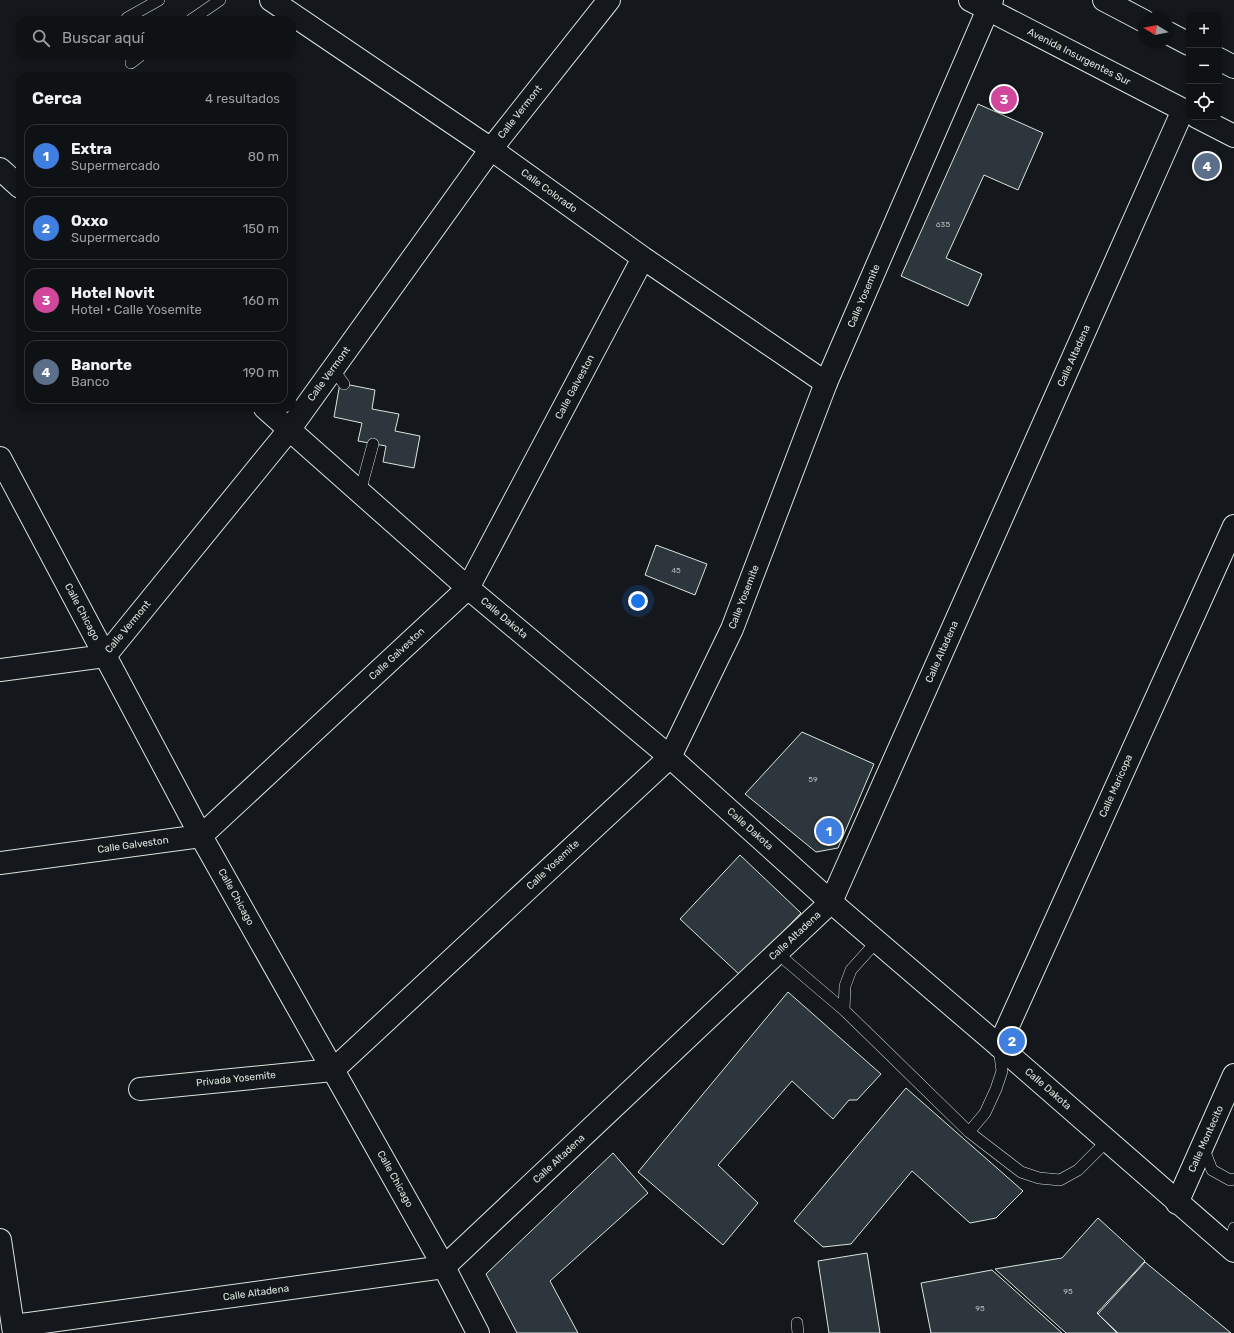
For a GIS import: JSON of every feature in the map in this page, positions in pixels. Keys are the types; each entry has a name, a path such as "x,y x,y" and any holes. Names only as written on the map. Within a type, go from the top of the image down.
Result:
{"street":[{"name":"Calle Colorado","path":"271,0 295,16"},
{"name":"Calle Vermont","path":"0,670 105,656 289,430 339,377 491,149 609,0"},
{"path":"1104,0 1138,18"},
{"name":"Avenida Insurgentes Sur","path":"983,3 1186,111"},
{"name":"Calle Yosemite","path":"333,1070 670,757 732,629 826,383 983,3"},
{"name":"Calle Colorado","path":"296,17 491,149 643,258 826,383"},
{"path":"1174,36 1186,42"},
{"path":"1222,61 1234,67"},
{"name":"Calle Altadena","path":"14,1329 444,1267 831,902 1187,120"},
{"name":"Avenida Insurgentes Sur","path":"1203,120 1234,136"},
{"path":"0,169 16,183"},
{"name":"Calle Galveston","path":"0,863 201,836 468,588 643,258"},
{"name":"Calle Dakota","path":"269,412 468,588 670,757 831,902 999,1046 1177,1203 1232,1242"},
{"name":"Calle Chicago","path":"0,458 201,836 444,1267 478,1333"},
{"name":"Calle Maricopa","path":"999,1046 1234,526"},
{"name":"Privada Yosemite","path":"140,1089 333,1070"},
{"name":"Calle Montecito","path":"1177,1203 1232,1082"},
{"path":"0,1240 14,1329"}],"lane":[{"path":"130,16 158,0"},
{"path":"197,16 220,0"},
{"path":"360,492 373,444"},
{"path":"844,1010 845,986 851,970 877,941"},
{"path":"777,952 844,1010 969,1132 1021,1172 1039,1178 1060,1180 1078,1170 1107,1141"},
{"path":"969,1132 985,1113 996,1089 1002,1071 999,1046"},
{"path":"1203,1147 1212,1170 1230,1180 1234,1179"}],"building":[{"path":"978,104 1043,133 1018,190 984,175 946,258 982,274 968,306 901,276"},
{"path":"340,383 375,390 372,409 399,414 395,431 420,436 414,468 383,462 386,446 358,441 362,423 334,417"},
{"path":"656,545 707,564 695,595 645,575"},
{"path":"802,732 874,764 838,848 816,852 745,794"},
{"path":"740,855 801,913 741,976 680,919"},
{"path":"788,992 881,1074 857,1100 849,1100 833,1119 792,1081 718,1165 758,1203 723,1245 638,1172"},
{"path":"906,1088 1023,1191 996,1218 970,1223 912,1171 851,1244 823,1247 794,1221"},
{"path":"613,1153 648,1193 550,1281 578,1333 517,1333 486,1274"},
{"path":"1098,1218 1145,1261 1097,1313 1117,1333 1066,1333 995,1269 1062,1258"},
{"path":"867,1253 880,1333 829,1333 818,1261"},
{"path":"1145,1262 1231,1333 1118,1333 1098,1314"},
{"path":"992,1270 1062,1333 931,1333 921,1283"}],"place":[{"name":"Hotel Novit","path":"1004,99"},
{"name":"Banorte","path":"1207,166"},
{"name":"Extra","path":"829,831"},
{"name":"Oxxo","path":"1012,1041"}]}
